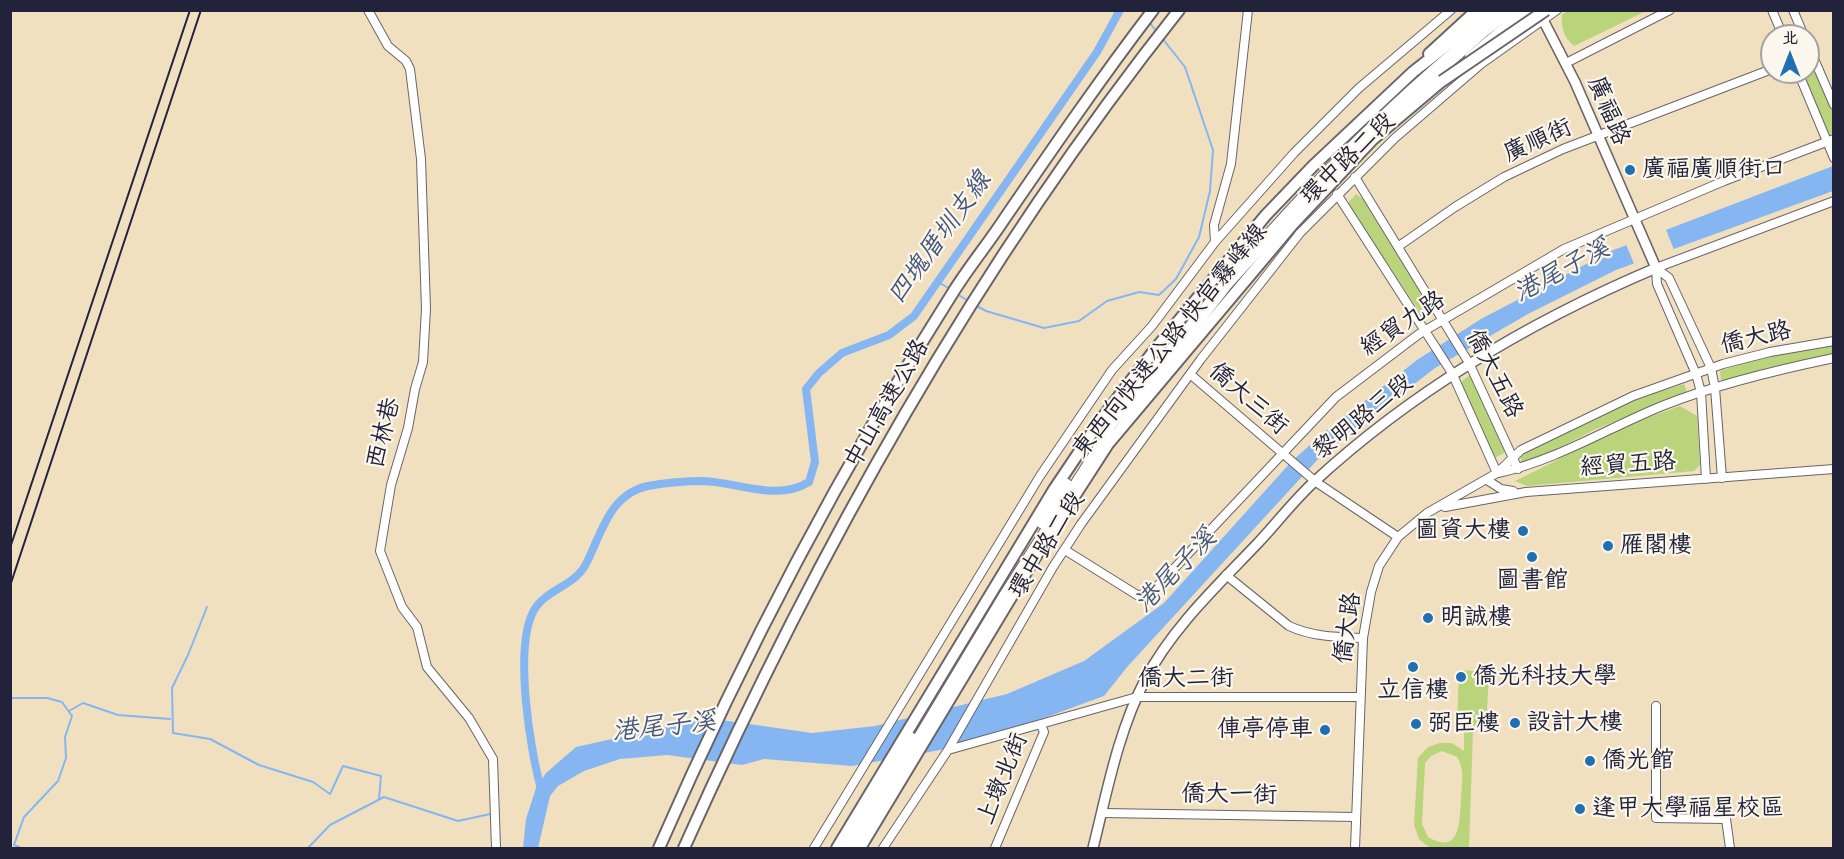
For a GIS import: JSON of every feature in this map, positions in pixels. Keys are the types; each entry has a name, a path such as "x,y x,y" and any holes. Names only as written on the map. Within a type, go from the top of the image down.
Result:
{"highway":[{"name":"中山高速公路","path":"659,849 725,706 803,552 873,426 952,293 1092,92 1153,10"},
{"name":"中山高速公路","path":"684,849 821,566 928,372 996,263 1122,83 1179,10"},
{"path":"1413,72 1443,40 1477,10"},
{"name":"東西向快速公路 快官霧峰線","path":"837,849 1053,491 1100,421 1153,352 1266,215 1413,72 1492,10"},
{"name":"東西向快速公路 快官霧峰線","path":"860,849 1033,561 1108,444 1293,224 1372,140 1526,10"},
{"path":"1442,81 1545,15"}],"main road":[{"name":"廣福路","path":"1538,10 1545,15 1656,268"},
{"name":"黎明路三段","path":"1093,849 1125,724 1137,697 1168,645 1226,575 1315,481 1378,428 1452,373 1524,330 1596,294 1656,268"}],"street":[{"name":"西林巷","path":"368,10 388,46 406,61 410,69 421,159 426,309 422,371 391,485 380,551 402,607 417,627 427,667 469,718 493,759 496,849"},
{"path":"1215,242 1214,225 1231,164 1248,10"},
{"name":"環中路二段","path":"814,849 898,707 1071,427 1112,370 1152,326 1215,242 1293,153 1359,88 1451,10"},
{"name":"環中路二段","path":"844,849 1059,495 1116,412 1282,215 1389,109 1462,43 1504,10"},
{"name":"環中路二段","path":"851,849 1068,491 1112,425 1161,372 1228,285 1321,183 1382,123 1485,32 1514,10"},
{"name":"環中路二段","path":"883,849 948,750 1065,550 1114,477 1190,374 1300,233 1395,138 1481,64 1545,15 1557,10"},
{"path":"1566,63 1670,10"},
{"path":"1772,10 1778,24"},
{"path":"1793,10 1799,24"},
{"name":"廣順街","path":"1399,246 1455,207 1504,177 1598,135 1760,74"},
{"path":"1820,74 1833,105"},
{"path":"1804,84 1830,141 1833,158"},
{"name":"經貿九路","path":"1065,550 1137,596 1145,597 1237,505 1336,397 1382,359 1444,319 1564,249 1636,224 1830,141"},
{"name":"僑大五路","path":"1355,177 1469,363 1518,469"},
{"name":"僑大五路","path":"1337,194 1452,373 1497,473"},
{"name":"黎明路三段","path":"1656,268 1833,201"},
{"path":"1656,268 1670,278 1711,368 1715,388 1722,478"},
{"path":"1656,268 1657,285 1696,374 1701,392 1706,479"},
{"name":"僑大路","path":"1355,849 1362,638 1371,592 1379,567 1398,537 1427,513 1497,473 1521,450 1633,396 1711,368 1770,352 1833,341"},
{"name":"僑大路","path":"1497,473 1528,466 1609,428 1701,392 1833,358"},
{"name":"僑大三街","path":"1190,374 1315,481 1398,537"},
{"name":"經貿五路","path":"1427,513 1464,502 1526,492 1833,469"},
{"path":"1487,480 1501,489 1526,492"},
{"path":"1226,575 1298,631 1324,636 1362,638"},
{"name":"僑大二街","path":"948,750 1137,697 1359,698"},
{"path":"1656,706 1656,818 1726,819 1730,849"},
{"name":"上墩北街","path":"995,849 1044,732 1041,725"},
{"name":"僑大一街","path":"1102,813 1356,817"}],"green space":[{"path":"1568,11 1646,11 1574,46 1567,39 1562,27 1562,14"},
{"path":"1820,81 1833,112 1833,133 1829,135 1806,84 1820,84"},
{"path":"1356,194 1363,199 1431,308 1432,313 1424,318 1347,204"},
{"path":"1833,345 1833,354 1767,368 1732,380 1721,380 1720,371 1753,360"},
{"path":"1470,375 1474,378 1504,447 1504,453 1495,458 1490,453 1462,387 1462,381"},
{"path":"1684,384 1687,392 1681,395 1596,429 1523,464 1519,455 1630,401"},
{"path":"1680,406 1697,416 1700,465 1694,471 1527,486 1515,481 1630,424"},
{"path":"1459,670 1489,672 1486,729 1457,728"},
{"path":"1464,731 1473,731 1469,848 1459,848 1459,846 1430,848 1419,839 1414,825 1418,758 1428,747 1440,743 1452,743 1464,751","holes":["1442,751 1457,757 1460,762 1462,779 1458,827 1452,840 1439,842 1428,837 1422,824 1425,763 1431,756"]}],"water":[{"path":"1833,166 1833,191 1616,270 1528,314 1435,368 1320,457 1128,666 1104,696 973,744 852,766 764,759 742,765 667,755 620,759 584,771 558,786 550,796 538,848 523,848 526,819 536,788 546,773 576,747 707,718 812,733 875,726 1007,694 1084,661 1164,603 1291,462 1322,434 1417,360 1481,319 1611,251"}],"pier":[{"path":"1665,227 1674,250 1635,266 1625,242"}],"waterway":[{"name":"四塊厝圳支線","path":"542,792 529,727 524,675 527,629 538,604 581,572 608,517 624,497 635,490 661,484 703,481 770,491 796,488 809,482 815,462 806,389 819,373 842,353 889,335 914,316 1097,52 1120,10"},
{"path":"1149,22 1157,32"},
{"path":"975,305 986,311 1044,328 1079,321 1107,301 1139,292 1159,295 1176,279 1199,237 1210,191 1213,150 1185,67 1162,38"},
{"path":"938,282 950,289"},
{"path":"957,294 970,302"},
{"path":"207,607 172,688 173,733 210,739 259,765 313,782 330,794 343,766 381,776 379,799"},
{"path":"10,698 47,698 62,702 72,716 65,737 66,758 58,781 24,817 14,845 21,848"},
{"path":"69,711 83,703 118,715 170,719"},
{"path":"308,848 330,825 384,797 458,821 490,814"}],"railway":[{"path":"10,548 190,10"},
{"path":"10,586 201,10"}],"place":[{"name":"廣福廣順街口","path":"1630,170"},
{"name":"圖資大樓","path":"1523,531"},
{"name":"雁閣樓","path":"1608,546"},
{"name":"圖書館","path":"1532,557"},
{"name":"明誠樓","path":"1428,618"},
{"name":"立信樓","path":"1413,667"},
{"name":"僑光科技大學","path":"1461,677"},
{"name":"設計大樓","path":"1515,723"},
{"name":"弼臣樓","path":"1416,724"},
{"name":"俥亭停車","path":"1325,730"},
{"name":"僑光館","path":"1590,761"},
{"name":"逢甲大學福星校區","path":"1580,809"}],"water label":[{"name":"港尾子溪","path":"1562,271"},
{"name":"港尾子溪","path":"1176,571"},
{"name":"港尾子溪","path":"664,727"}]}
